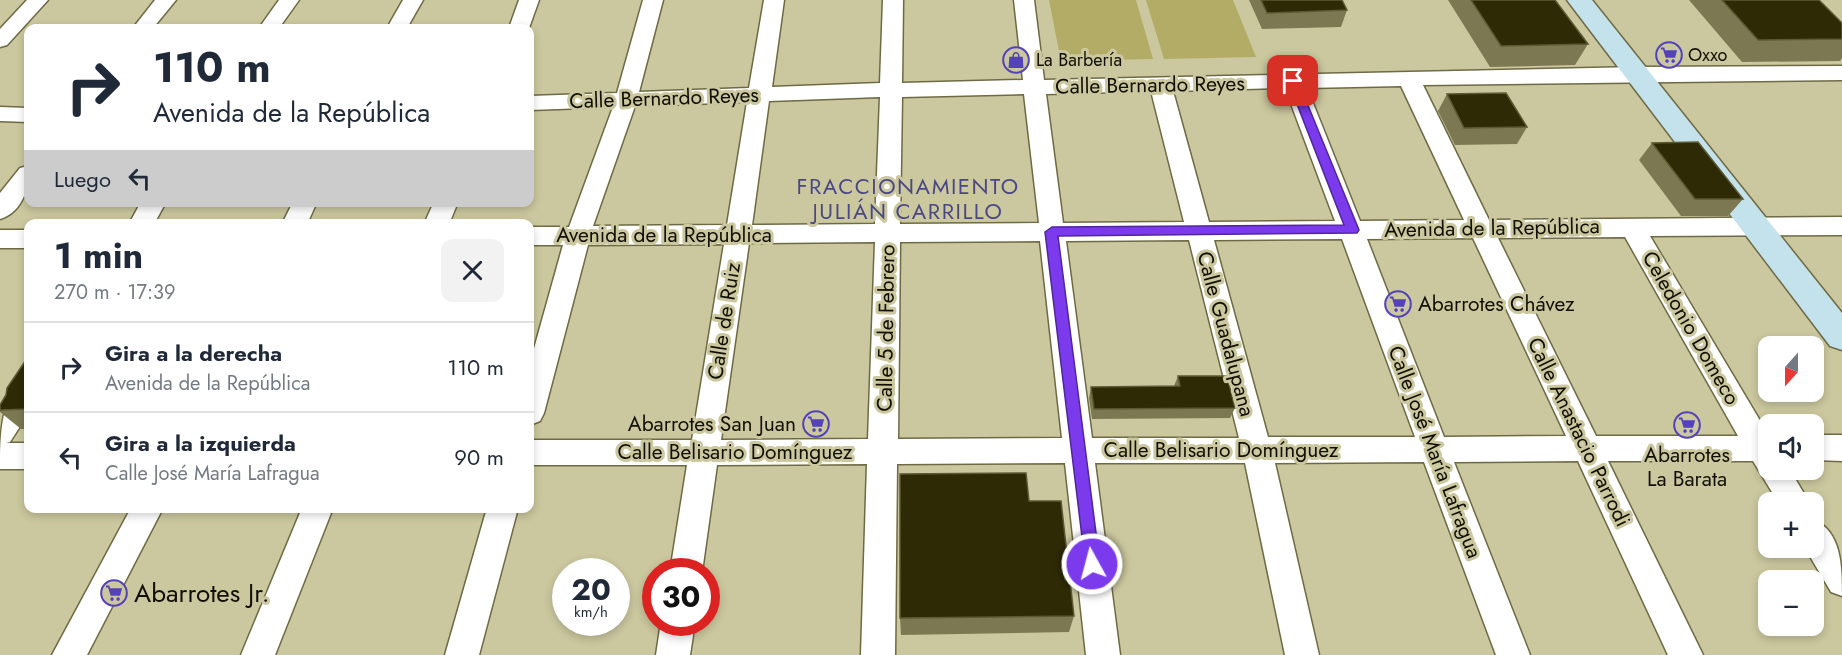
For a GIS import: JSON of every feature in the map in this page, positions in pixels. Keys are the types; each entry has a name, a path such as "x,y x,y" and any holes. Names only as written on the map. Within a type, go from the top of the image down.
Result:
{"main road":[{"path":"1579,0 1842,337"}],"street":[{"path":"0,41 38,0"},
{"path":"146,24 166,0"},
{"path":"272,24 289,0"},
{"path":"399,24 413,0"},
{"path":"520,24 529,0"},
{"path":"534,397 578,236 626,101 653,0"},
{"name":"Calle de Ruiz","path":"688,558 774,0"},
{"name":"Calle 5 de Febrero","path":"878,655 893,0"},
{"path":"1024,0 1103,655"},
{"name":"Calle Bernardo Reyes","path":"534,103 626,101 758,93 1638,74 1842,73"},
{"name":"Calle Anastacio Parrodi","path":"1409,79 1686,655"},
{"name":"Calle José María Lafragua","path":"1293,81 1353,230 1433,450 1513,655"},
{"name":"Calle Guadalupana","path":"1160,84 1257,450 1302,655"},
{"path":"0,114 24,115"},
{"path":"0,210 24,179"},
{"name":"Celedonio Domeco","path":"1631,226 1758,439"},
{"name":"Avenida de la República","path":"534,236 1842,226"},
{"path":"0,239 24,239"},
{"path":"0,433 24,397"},
{"path":"1824,448 1842,448"},
{"name":"Calle Belisario Domínguez","path":"534,453 1587,449 1758,456"},
{"path":"0,456 24,456"},
{"path":"69,655 145,513"},
{"path":"258,655 316,513"},
{"path":"462,655 502,513"},
{"path":"1824,551 1842,581"},
{"path":"673,655 676,636"}],"shaded area":[{"path":"1049,0 1136,0 1153,59 1061,61"},
{"path":"1146,0 1233,0 1256,57 1164,59"}],"building":[{"path":"1261,0 1342,0 1347,10 1267,13"},
{"path":"1471,0 1555,0 1588,44 1501,46"},
{"path":"1722,0 1819,0 1842,23 1842,39 1758,40"},
{"path":"1506,93 1527,127 1464,128 1447,94"},
{"path":"1698,142 1743,199 1695,199 1652,143"},
{"path":"24,363 24,409 0,410 7,388"},
{"path":"1178,376 1227,376 1235,408 1094,409 1091,387 1180,386"},
{"path":"1026,473 1029,501 1061,501 1074,616 900,618 900,474"}],"place":[{"name":"Oxxo","path":"1669,55"},
{"name":"La Barbería","path":"1016,60"},
{"name":"Abarrotes Chávez","path":"1398,304"},
{"name":"Abarrotes San Juan","path":"816,424"},
{"name":"Abarrotes La Barata","path":"1687,425"},
{"name":"Abarrotes Jr.","path":"114,593"}],"district":[{"name":"FRACCIONAMIENTO JULIÁN CARRILLO","path":"908,198"}],"route":[{"path":"1092,564 1052,232 1353,230 1293,81"}]}
